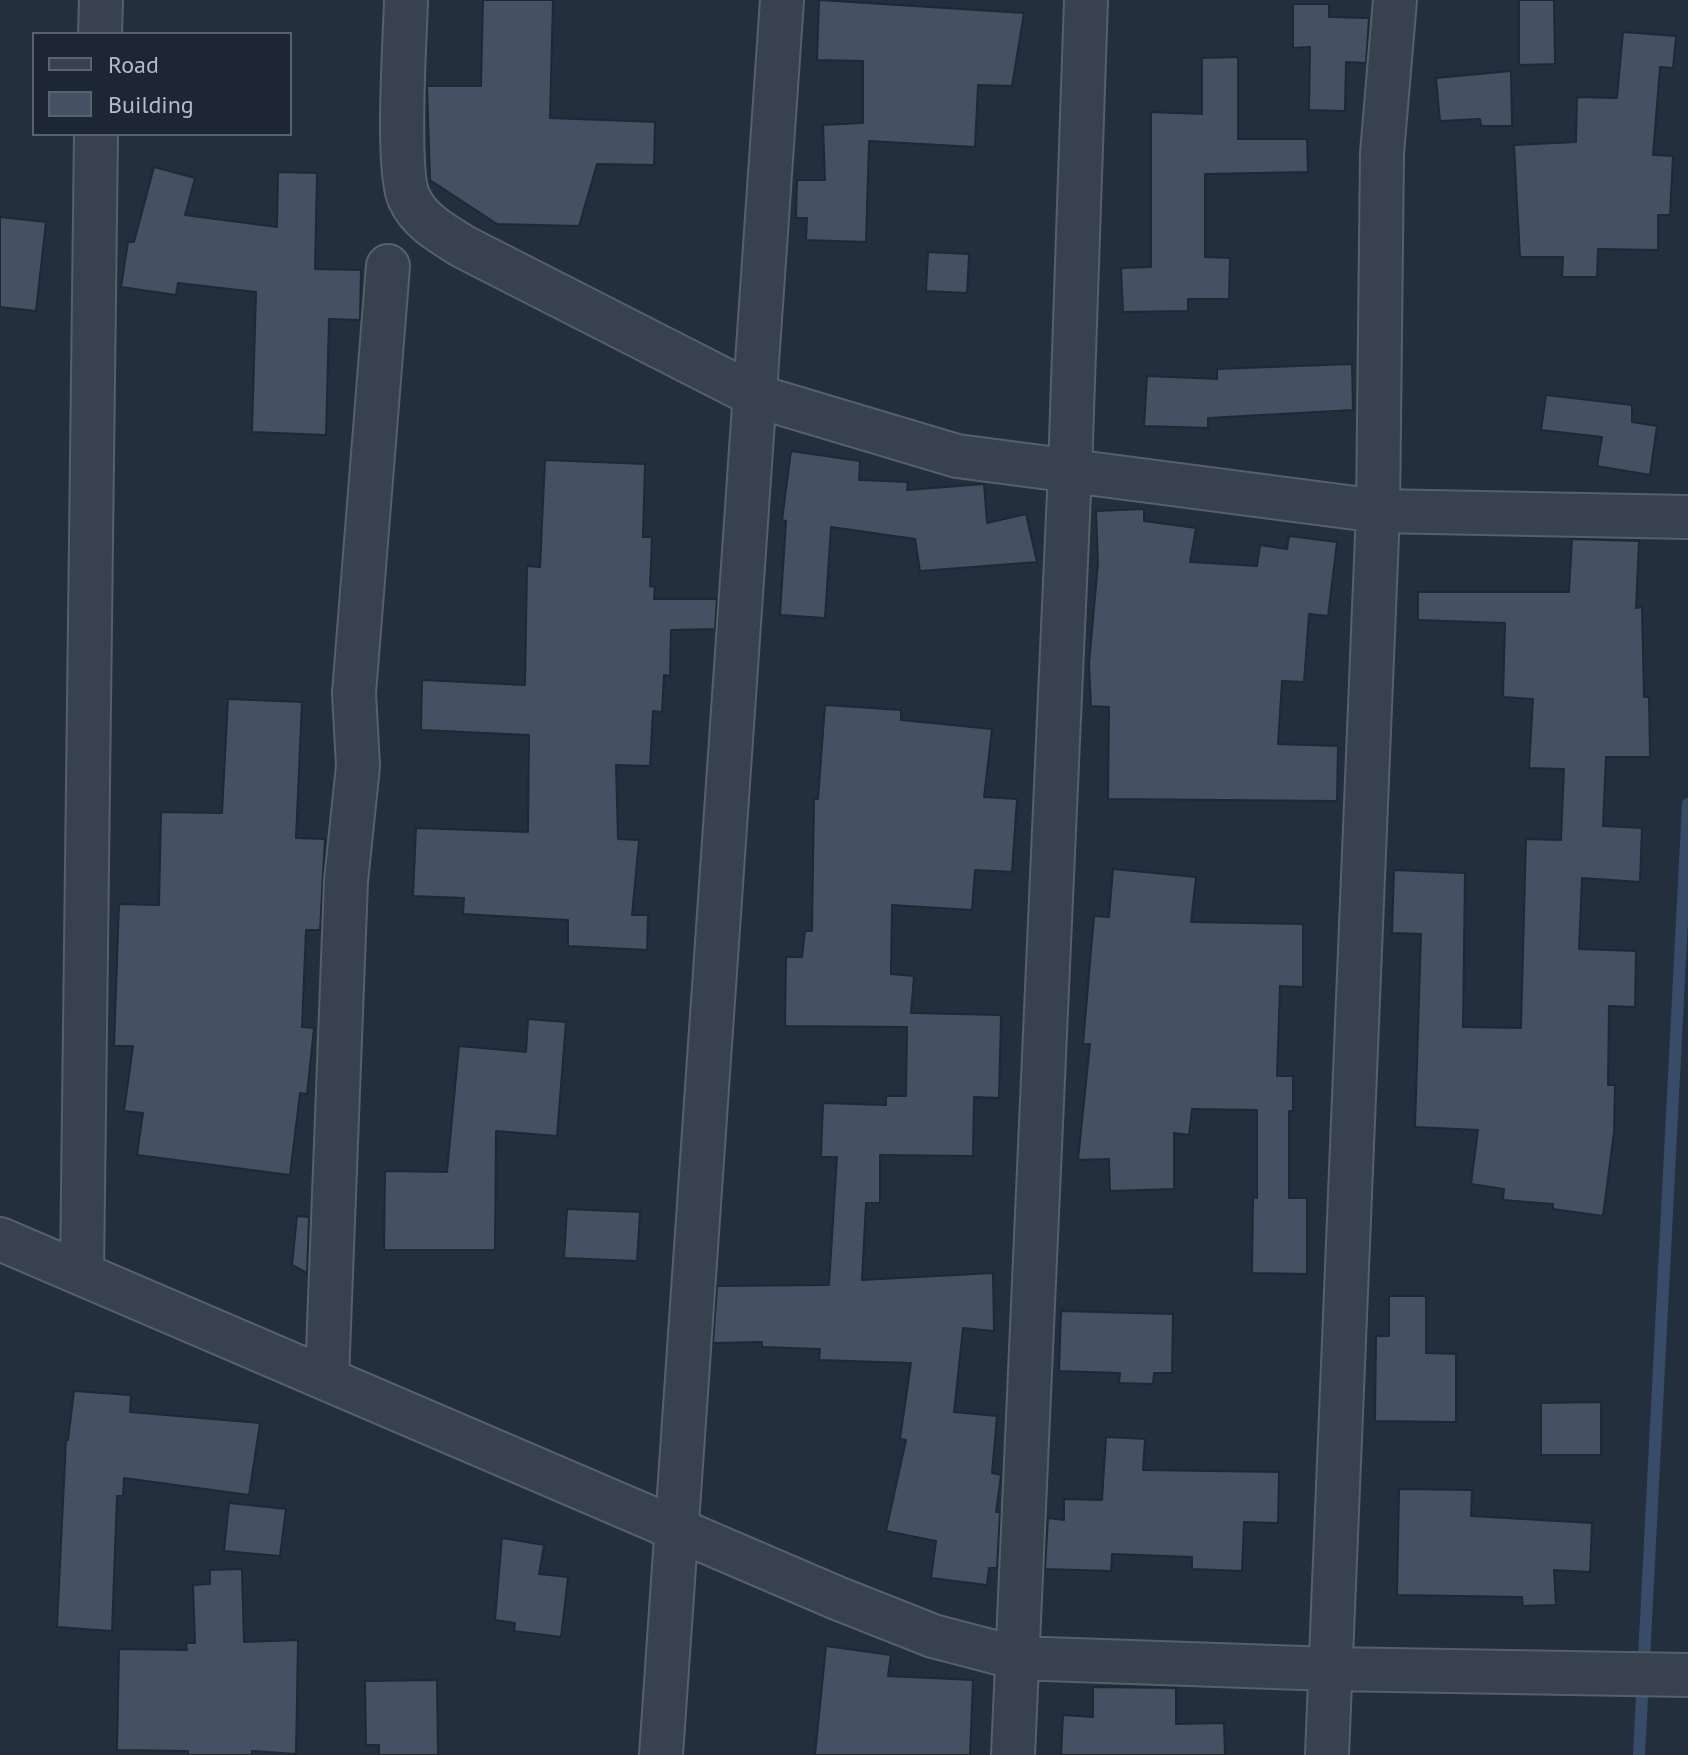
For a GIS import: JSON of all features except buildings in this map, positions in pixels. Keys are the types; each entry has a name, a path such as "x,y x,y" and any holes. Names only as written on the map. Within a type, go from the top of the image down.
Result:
{"street":[{"path":"100,32 101,0"},
{"path":"406,0 403,158 408,197 427,223 464,247 756,396 957,456 1378,511 1683,517"},
{"path":"661,1755 674,1528 782,0"},
{"path":"1013,1755 1070,470 1086,0"},
{"path":"1327,1755 1378,511 1382,153 1395,0"},
{"path":"82,1271 96,136"},
{"path":"327,1378 346,881 358,766 354,693 388,266"},
{"path":"0,1239 82,1271 674,1528 933,1636 1017,1658 1331,1669 1677,1675"}],"waterway":[{"path":"1639,1755 1688,804"}]}
